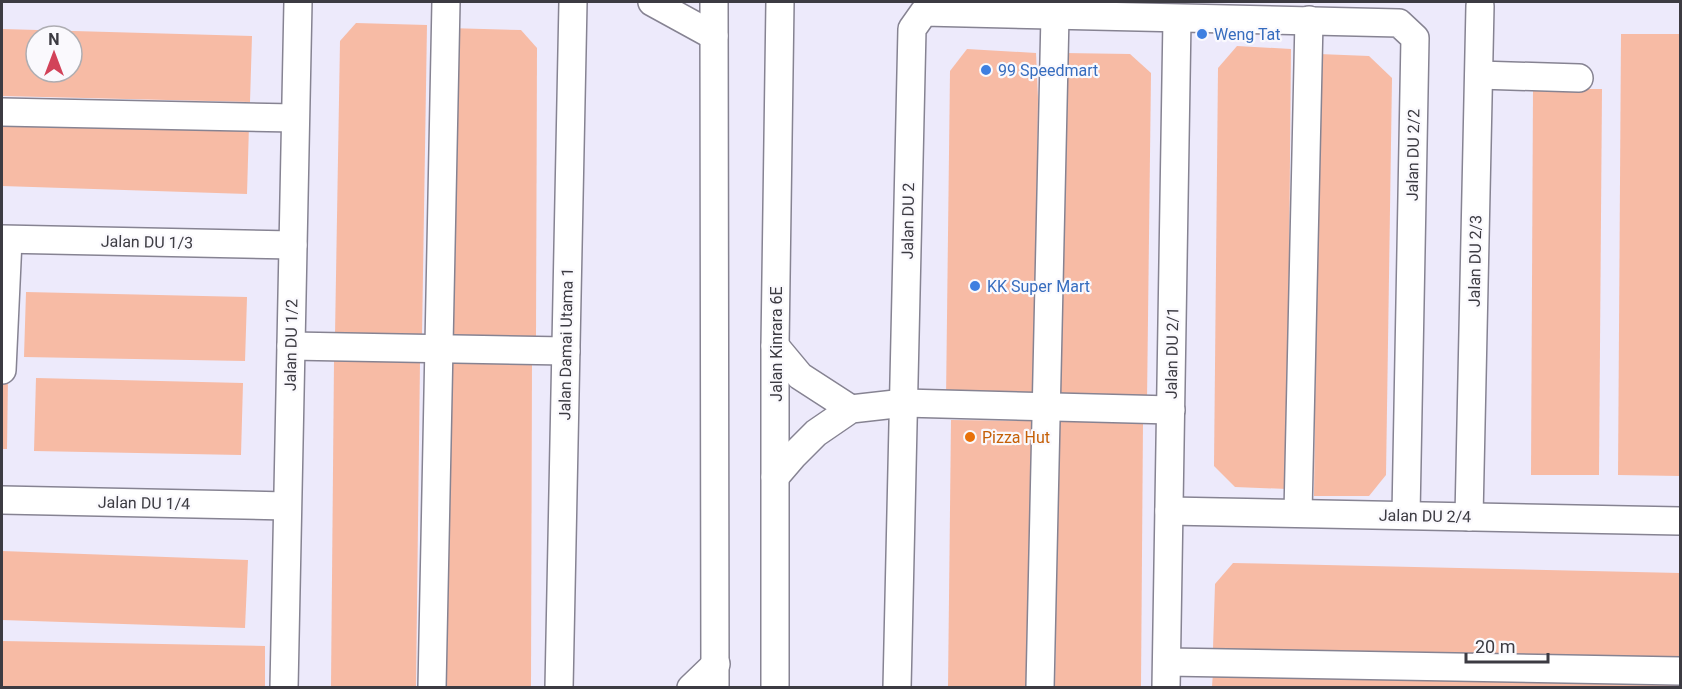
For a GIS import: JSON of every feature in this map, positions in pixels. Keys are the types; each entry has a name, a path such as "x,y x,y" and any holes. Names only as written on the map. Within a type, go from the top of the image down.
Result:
{"street":[{"name":"Jalan DU 1/2","path":"284,687 298,2"},
{"path":"432,687 446,2"},
{"name":"Jalan Damai Utama 1","path":"559,687 573,2"},
{"path":"652,2 714,36"},
{"path":"691,687 715,676 714,2"},
{"name":"Jalan Kinrara 6E","path":"775,687 775,346 780,2"},
{"name":"Jalan DU 2/3","path":"1469,517 1480,6"},
{"name":"Jalan DU 2","path":"897,687 912,29 924,12 1177,19"},
{"path":"1040,687 1055,15"},
{"name":"Jalan DU 2/2","path":"1177,19 1399,23 1415,38 1406,515"},
{"name":"Jalan DU 2/1","path":"1166,674 1177,19"},
{"path":"1298,513 1309,21"},
{"path":"1479,75 1579,78"},
{"path":"2,112 295,118"},
{"path":"2,370 5,239"},
{"name":"Jalan DU 1/3","path":"5,239 293,245"},
{"path":"291,346 566,351"},
{"path":"775,346 800,376 851,409"},
{"path":"775,477 816,433 851,409 904,403 1171,410"},
{"name":"Jalan DU 1/4","path":"2,500 287,506"},
{"name":"Jalan DU 2/4","path":"1169,511 1680,521"},
{"path":"1166,674 1680,671"}],"building":[{"path":"356,23 427,25 422,336 335,335 340,41"},
{"path":"448,28 521,30 537,48 536,338 447,338"},
{"path":"2,29 24,30 24,84 84,84 84,31 252,36 250,102 2,96"},
{"path":"1621,34 1680,34 1680,476 1618,475"},
{"path":"1237,46 1291,49 1287,489 1235,487 1214,466 1218,68"},
{"path":"967,49 1036,53 1038,98 1034,399 946,399 950,71"},
{"path":"1064,53 1130,54 1151,73 1147,401 1058,400"},
{"path":"1319,54 1369,56 1392,78 1386,475 1369,496 1314,496"},
{"path":"1533,89 1602,89 1599,475 1531,475"},
{"path":"2,116 249,125 247,194 2,186"},
{"path":"26,292 247,297 245,361 24,357"},
{"path":"334,361 420,362 416,687 331,687"},
{"path":"445,361 532,361 531,687 444,687"},
{"path":"2,376 8,376 7,449 2,449"},
{"path":"36,378 243,383 241,455 34,451"},
{"path":"951,420 1034,421 1031,687 948,687"},
{"path":"1058,421 1143,422 1141,687 1055,687"},
{"path":"2,551 248,560 245,628 2,620"},
{"path":"1233,563 1680,573 1680,660 1213,649 1215,584"},
{"path":"2,641 265,646 265,687 2,687"},
{"path":"1213,672 1680,681 1680,687 1212,687"}],"place":[{"name":"Weng Tat","path":"1202,34"},
{"name":"99 Speedmart","path":"986,70"},
{"name":"KK Super Mart","path":"975,286"},
{"name":"Pizza Hut","path":"970,437"}]}
